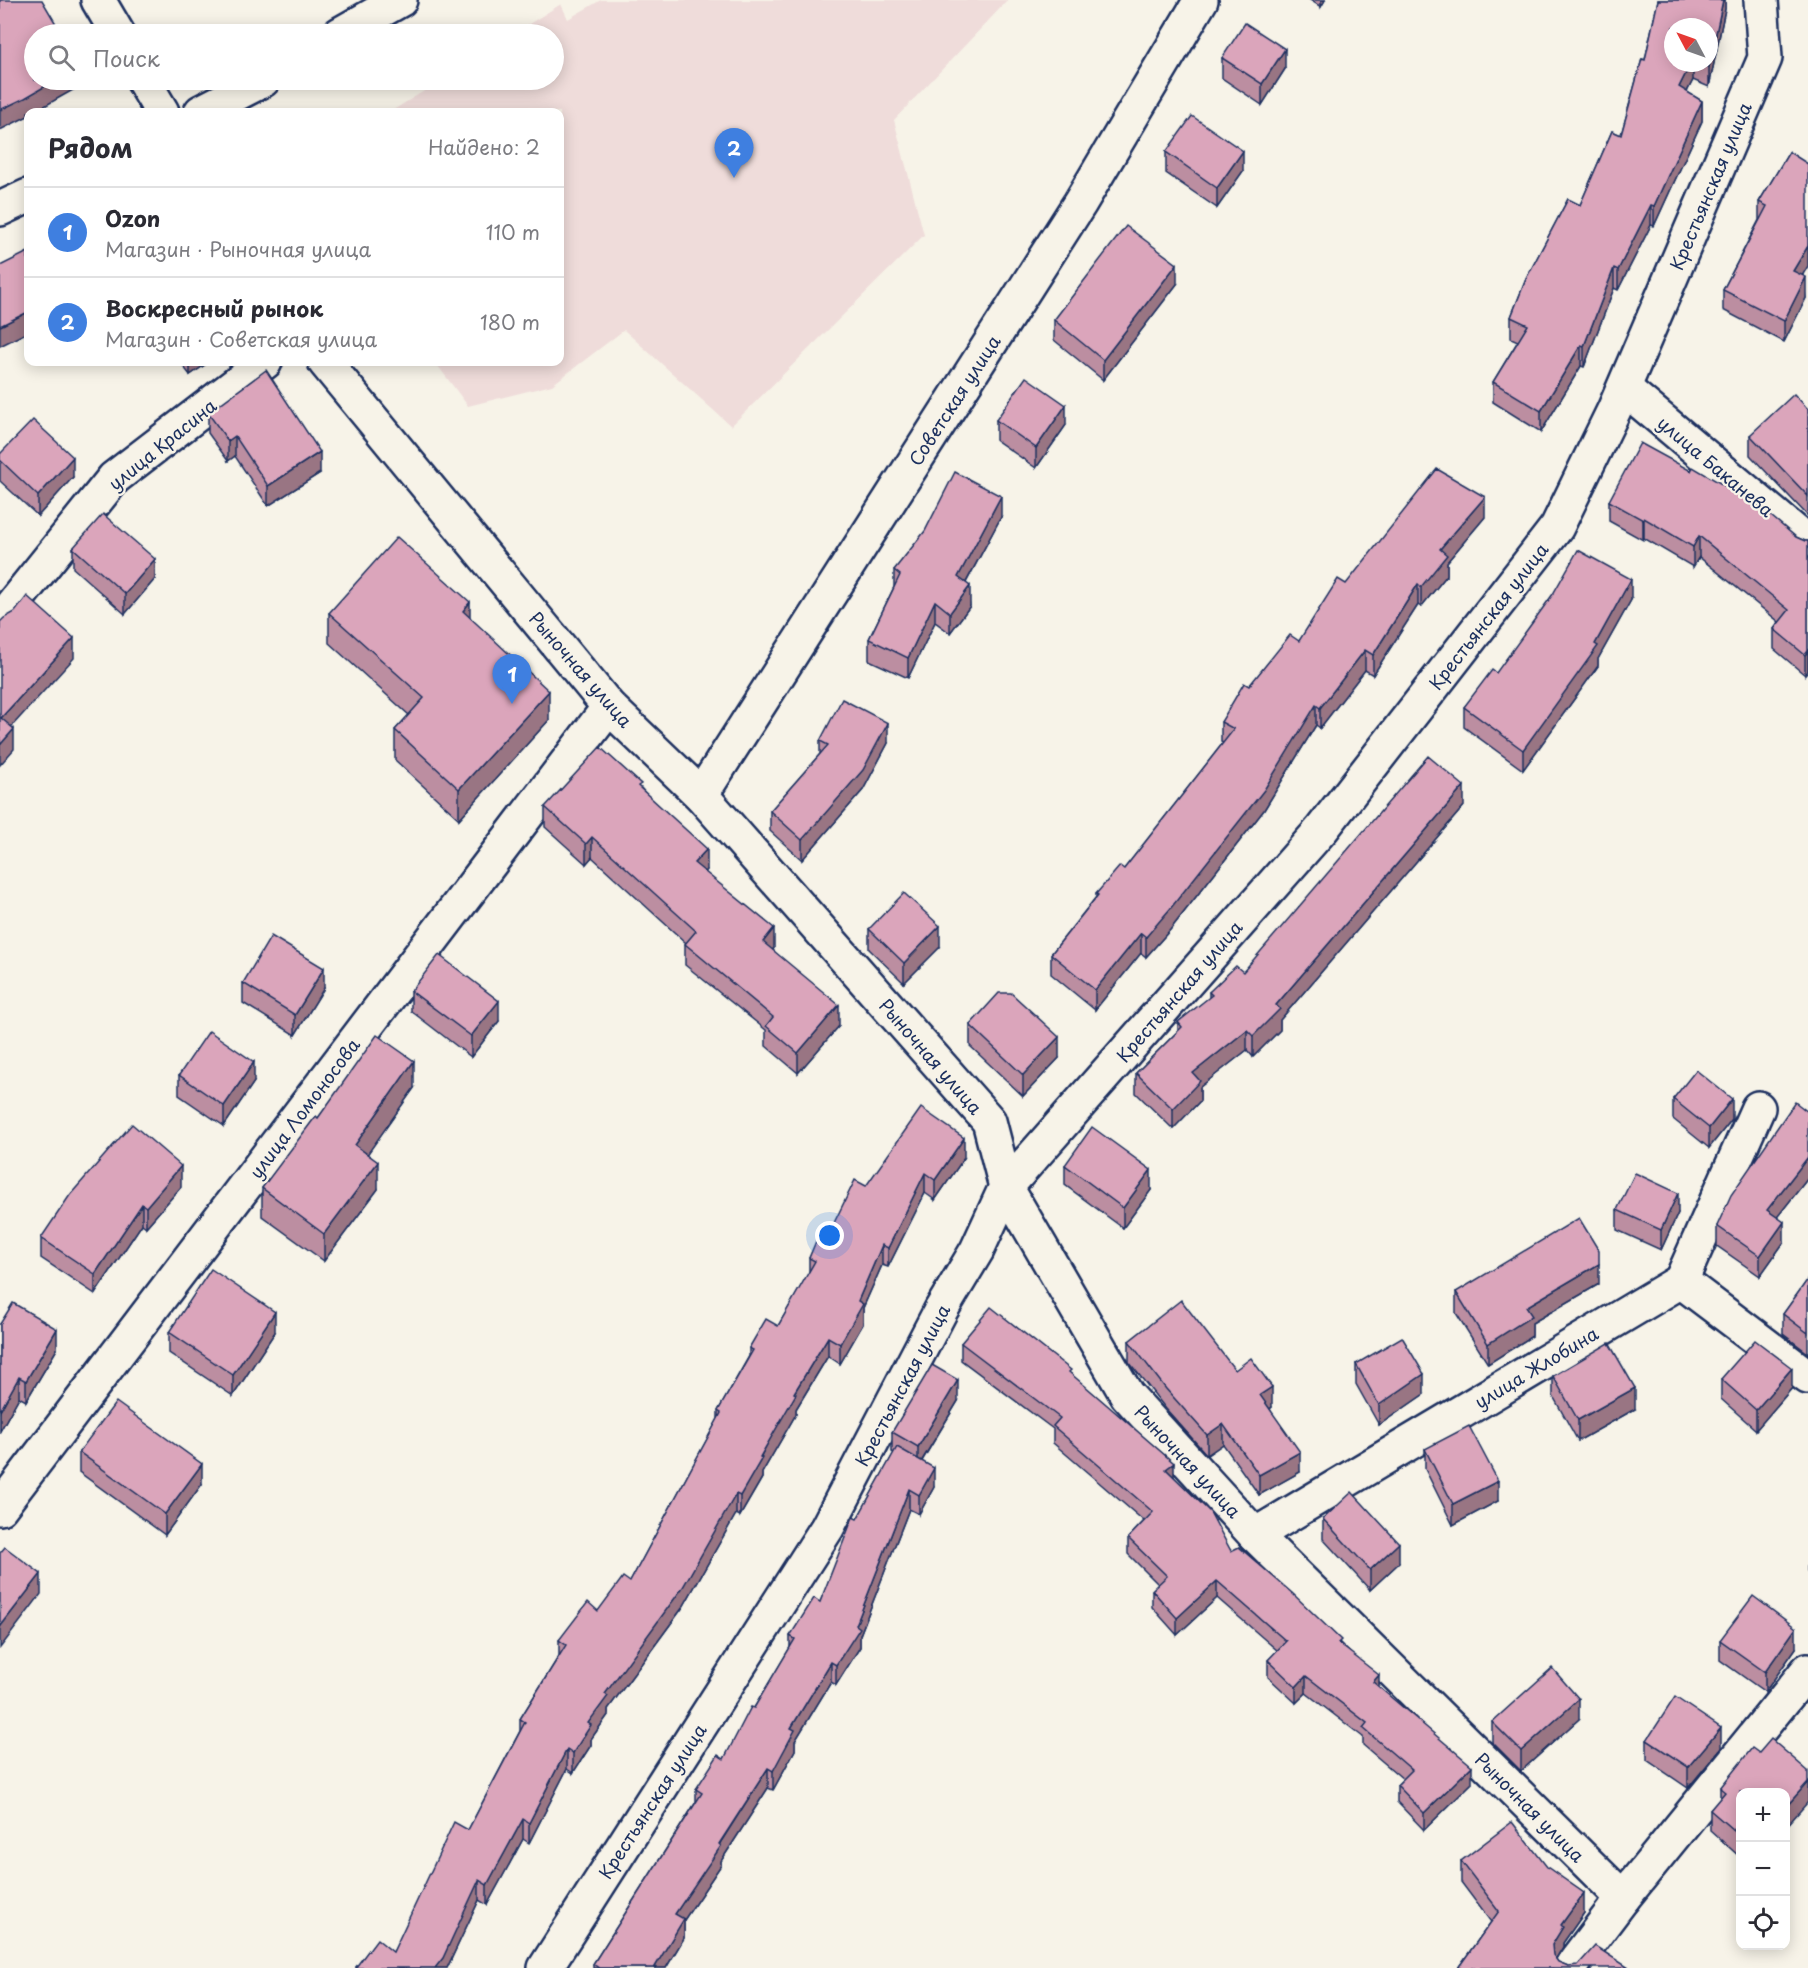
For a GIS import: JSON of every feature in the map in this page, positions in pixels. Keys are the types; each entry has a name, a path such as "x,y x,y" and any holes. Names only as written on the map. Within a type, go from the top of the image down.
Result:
{"street":[{"path":"98,0 112,24"},
{"path":"358,24 400,0"},
{"name":"Советская улица","path":"701,795 1074,213 1202,0"},
{"name":"Крестьянская улица","path":"545,1968 827,1528 941,1310 977,1250 1006,1187 1322,830 1557,527 1624,388 1765,58 1761,0"},
{"path":"149,90 160,108"},
{"path":"209,108 244,90"},
{"path":"0,209 24,198"},
{"name":"улица Красина","path":"0,620 114,478 260,366"},
{"name":"Рыночная улица","path":"328,366 609,707 701,795 988,1121 1006,1187 1126,1395 1255,1535 1623,1898"},
{"name":"улица Баканева","path":"1624,388 1808,543"},
{"name":"улица Ломоносова","path":"0,1508 609,707"},
{"path":"1758,1108 1681,1281 1808,1377"},
{"name":"улица Жлобина","path":"1255,1535 1681,1281"},
{"path":"1570,1968 1623,1898 1808,1670"}],"shaded area":[{"path":"601,0 1008,0 894,120 924,235 731,426 624,330 552,385 468,406 438,366 564,366 564,108 396,108 426,90 564,90 564,24 529,24 561,4 568,19"}],"building":[{"path":"0,0 42,0 56,24 24,24 24,90 39,90 0,110"},
{"path":"1658,0 1723,0 1718,24 1718,18 1664,18 1664,72 1686,72 1679,87 1702,101 1654,206 1651,205 1618,270 1614,268 1584,346 1581,345 1541,411 1493,382 1528,325 1511,317 1526,279 1568,199 1580,205 1612,131 1621,135 1642,59 1645,60"},
{"path":"1245,23 1285,49 1262,84 1222,58"},
{"path":"1192,116 1243,151 1217,188 1166,152"},
{"path":"1789,152 1808,164 1808,246 1793,271 1806,277 1784,321 1723,290 1767,206 1759,202"},
{"path":"1126,226 1177,264 1103,360 1054,320"},
{"path":"24,254 24,314 0,326 0,266"},
{"path":"266,370 320,452 268,486 235,436 228,441 208,413"},
{"path":"1026,377 1066,405 1036,448 996,420"},
{"path":"1794,394 1808,409 1808,496 1750,435"},
{"path":"33,420 73,457 38,496 0,460 0,454"},
{"path":"1640,443 1691,471 1693,467 1759,506 1796,537 1808,541 1808,651 1805,655 1774,629 1789,610 1699,536 1693,547 1644,518 1643,520 1609,501"},
{"path":"1437,469 1485,497 1440,549 1447,555 1421,587 1418,584 1373,655 1365,650 1320,708 1316,705 1264,790 1170,909 1146,937 1141,933 1095,990 1051,954 1120,866 1124,869 1234,729 1221,722 1244,683 1249,686 1290,635 1299,641 1338,579 1346,584"},
{"path":"955,472 1001,496 958,577 970,586 950,613 935,601 908,658 869,639 900,575 894,570 925,531"},
{"path":"103,514 155,559 125,594 73,548"},
{"path":"397,537 470,602 463,611 549,691 459,789 395,730 424,698 329,613"},
{"path":"1578,550 1631,579 1595,644 1598,646 1523,750 1464,707 1492,670 1496,673 1553,594"},
{"path":"27,596 74,638 1,718 14,729 0,745 0,622 15,612"},
{"path":"842,699 888,723 863,770 802,840 770,811 828,745 820,741"},
{"path":"600,747 641,784 638,786 707,849 694,863 774,928 763,942 839,1005 798,1053 766,1026 773,1017 685,944 696,931 592,837 586,844 545,807"},
{"path":"1428,756 1464,786 1276,1005 1280,1009 1253,1036 1247,1030 1193,1073 1200,1081 1173,1109 1136,1073 1182,1027 1178,1022 1212,995 1209,992 1236,966 1243,972"},
{"path":"904,893 940,926 904,963 869,929"},
{"path":"271,936 324,968 295,1015 243,983"},
{"path":"439,955 499,1001 471,1036 411,991"},
{"path":"999,993 1011,993 1059,1037 1023,1075 970,1025"},
{"path":"209,1031 254,1062 224,1106 179,1075"},
{"path":"377,1035 414,1061 355,1145 378,1162 324,1234 262,1188 316,1116 318,1118"},
{"path":"1696,1070 1732,1099 1709,1128 1673,1099"},
{"path":"1795,1102 1808,1112 1808,1157 1767,1210 1784,1222 1760,1256 1717,1226 1731,1195"},
{"path":"921,1108 964,1138 935,1180 925,1173 888,1248 882,1245 858,1301 863,1304 840,1344 828,1337 794,1393 796,1394 740,1496 736,1494 683,1587 605,1694 608,1696 588,1723 591,1725 573,1753 567,1749 529,1823 523,1819 487,1885 479,1880 443,1958 435,1968 357,1968 377,1939 393,1952 454,1822 468,1830 525,1722 520,1719 566,1645 559,1640 588,1602 598,1611 623,1577 630,1582 721,1413 718,1411 753,1350 749,1348 766,1319 778,1326 815,1261 809,1258 822,1227 830,1231 855,1180 866,1186"},
{"path":"132,1124 181,1166 146,1207 142,1204 95,1274 41,1238 70,1195"},
{"path":"1092,1127 1151,1170 1123,1208 1065,1165"},
{"path":"1635,1173 1678,1193 1661,1230 1617,1210"},
{"path":"1579,1218 1599,1251 1599,1264 1526,1307 1532,1316 1488,1344 1456,1292"},
{"path":"211,1269 275,1312 233,1375 169,1332"},
{"path":"1808,1279 1808,1333 1783,1314"},
{"path":"1181,1300 1235,1370 1251,1358 1272,1387 1260,1395 1300,1452 1259,1475 1223,1424 1207,1435 1166,1389 1129,1341"},
{"path":"13,1303 57,1329 26,1381 19,1377 0,1411 0,1324"},
{"path":"991,1307 1071,1370 1069,1372 1174,1463 1166,1469 1210,1512 1231,1551 1239,1547 1292,1593 1341,1640 1338,1643 1379,1675 1373,1682 1472,1766 1424,1813 1397,1785 1412,1770 1363,1728 1367,1723 1306,1676 1296,1687 1268,1660 1286,1641 1217,1581 1177,1618 1152,1590 1167,1576 1128,1538 1153,1512 1053,1426 1060,1418 961,1343"},
{"path":"1402,1337 1424,1374 1379,1405 1356,1364"},
{"path":"1755,1340 1792,1368 1756,1410 1721,1379"},
{"path":"1609,1343 1635,1388 1578,1420 1553,1376"},
{"path":"932,1365 958,1380 918,1447 892,1432"},
{"path":"116,1402 202,1464 165,1514 79,1452"},
{"path":"1469,1426 1498,1481 1453,1504 1425,1449"},
{"path":"897,1447 934,1468 919,1495 909,1489 856,1625 860,1628 836,1665 831,1662 791,1728 795,1730 773,1771 768,1768 719,1844 721,1846 675,1914 684,1919 656,1968 599,1968 593,1964 702,1793 696,1789 718,1755 724,1759 751,1707 754,1708 795,1639 790,1636 814,1598 820,1602 853,1517 857,1519"},
{"path":"1352,1492 1399,1543 1370,1570 1323,1519"},
{"path":"5,1547 41,1574 0,1627 0,1553"},
{"path":"1753,1596 1796,1628 1765,1672 1720,1640"},
{"path":"1552,1668 1579,1699 1521,1751 1492,1722"},
{"path":"1675,1697 1721,1728 1688,1767 1647,1740"},
{"path":"1771,1739 1808,1771 1808,1782 1790,1802 1790,1788 1736,1788 1736,1833 1710,1810 1725,1792 1720,1788 1752,1748 1759,1753"},
{"path":"1512,1822 1547,1867 1584,1893 1561,1925 1563,1927 1552,1945 1553,1955 1558,1962 1568,1966 1578,1965 1595,1946 1629,1968 1458,1968 1499,1911 1461,1861"}],"place":[{"name":"Воскресный рынок","path":"734,178"},
{"name":"Ozon","path":"512,704"}]}
